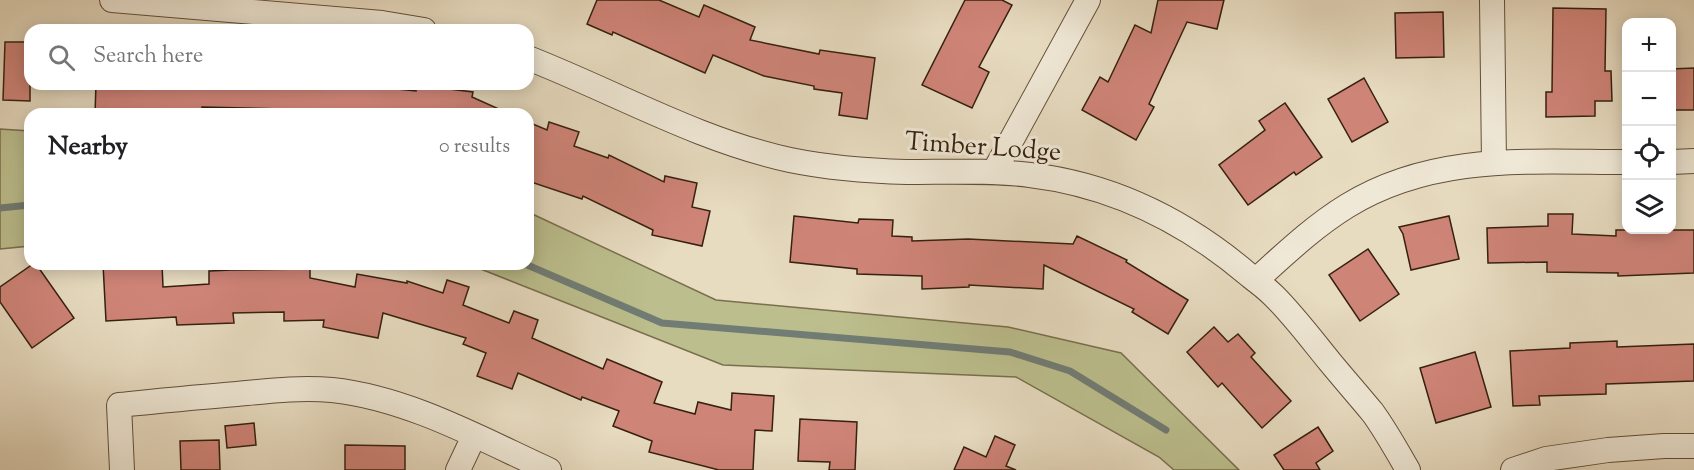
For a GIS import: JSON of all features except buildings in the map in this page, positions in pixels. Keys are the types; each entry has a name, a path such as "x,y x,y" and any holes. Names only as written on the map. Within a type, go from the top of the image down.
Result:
{"street":[{"path":"112,0 388,24"},
{"path":"994,172 1088,0"},
{"path":"1492,0 1494,163"},
{"name":"Timber Lodge","path":"534,60 704,133 735,145 790,160 846,169 903,172 994,172 1030,175 1072,182 1113,194 1152,210 1189,230 1224,254 1273,295 1372,413 1408,470"},
{"path":"1676,162 1694,161"},
{"path":"1256,280 1321,223 1379,189 1411,178 1444,169 1477,164 1622,162"},
{"path":"122,470 119,405 284,389 330,390 390,402 420,412 549,470"},
{"path":"458,470 474,436"},
{"path":"1513,470 1546,459 1608,450 1694,446"}],"green space":[{"path":"0,129 24,131 24,247 0,249"},
{"path":"534,215 716,300 1008,327 1121,353 1239,470 1174,470 1159,457 1016,377 723,365 483,270 534,270"}],"waterway":[{"path":"0,208 24,206"},
{"path":"534,268 662,323 1010,352 1070,371 1166,430"}]}
